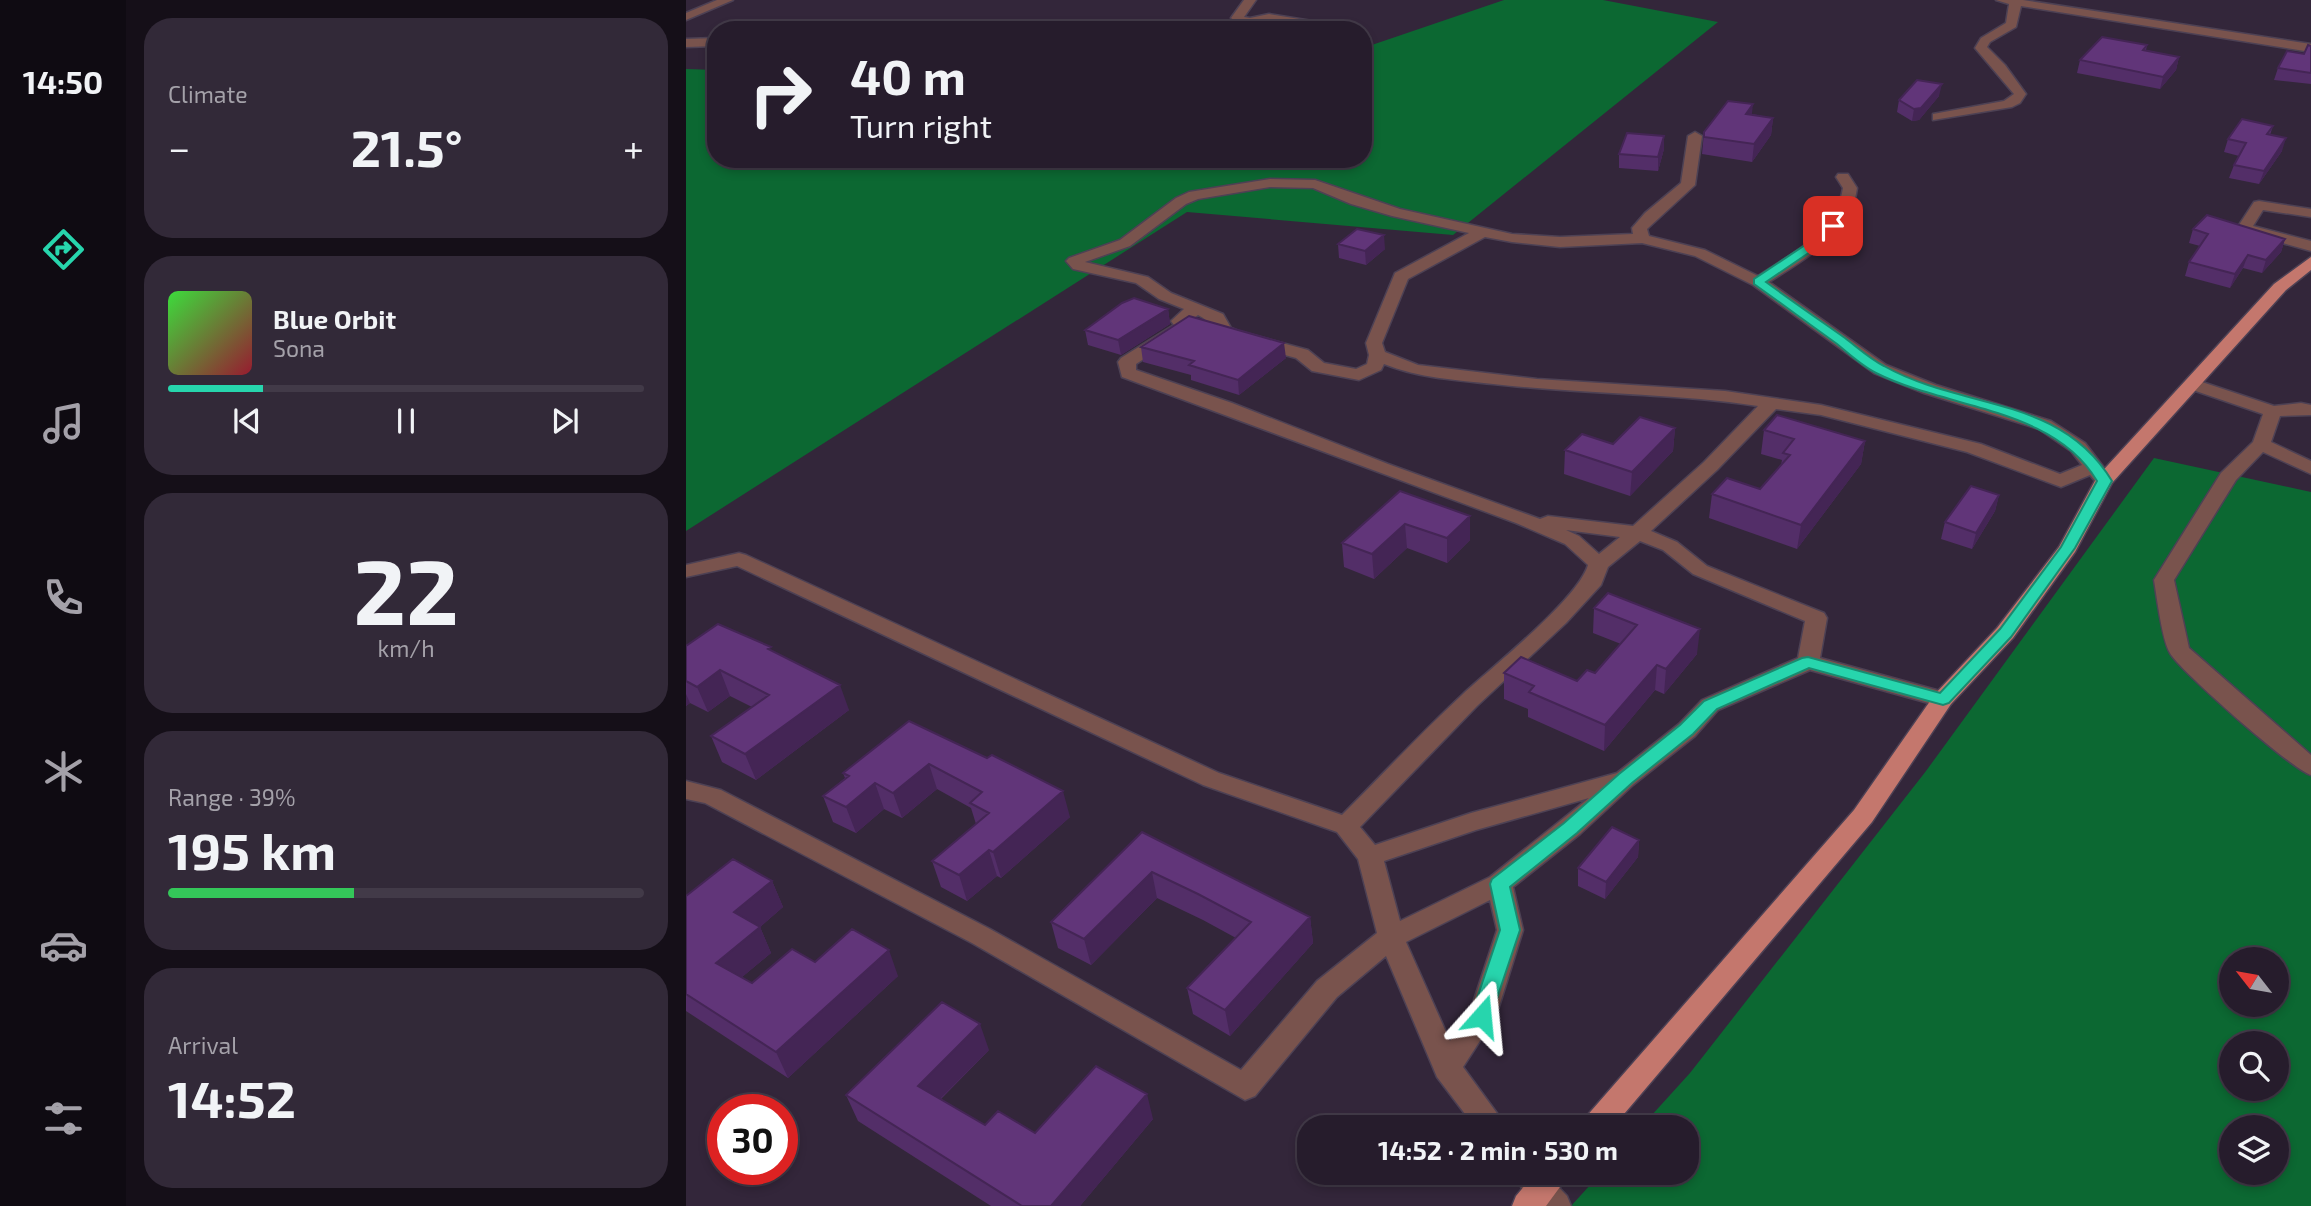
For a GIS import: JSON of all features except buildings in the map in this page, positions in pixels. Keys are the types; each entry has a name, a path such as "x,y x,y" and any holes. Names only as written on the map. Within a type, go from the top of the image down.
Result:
{"main road":[{"path":"1605,1115 1863,816 1943,699 2005,633 2068,548 2100,474 2193,384 2280,288 2311,262"}],"street":[{"path":"686,18 727,0"},
{"path":"1246,21 1237,18 1250,0"},
{"path":"2002,0 2311,48"},
{"path":"1938,117 2007,104 2020,94 2001,68 1981,48 1985,40 2012,25 2013,8 2018,3"},
{"path":"1253,21 1269,17 1302,21"},
{"path":"686,18 698,23 686,30"},
{"path":"686,43 707,42"},
{"path":"1642,239 1639,228 1644,222 1688,185 1695,136"},
{"path":"1759,282 1812,246 1833,226 1845,209 1850,188 1843,177"},
{"path":"1481,233 1401,276 1374,344 1377,355 1375,366 1359,375 1318,367 1302,354 1232,335 1224,331 1217,317 1165,296 1142,280 1078,266 1074,261 1125,243 1181,201 1194,195 1270,183 1315,184 1356,201 1481,233 1560,242 1606,238 1642,239 1700,253 1759,282 1880,369 1930,389 2045,425 2077,447 2100,474"},
{"path":"2311,213 2259,205 2244,228 2311,246"},
{"path":"1196,308 1179,321 1185,324 1127,362 1128,373 1523,519 1572,540 1599,564"},
{"path":"1377,355 1415,370 1772,402 1821,410 1974,448 2061,481 2100,474"},
{"path":"2193,384 2273,411 2301,408 2311,410"},
{"path":"1346,826 1469,701 1558,618 1594,580 1599,564 1714,465 1772,402"},
{"path":"2273,411 2261,444 2228,477 2164,580 2179,651 2283,747 2311,766"},
{"path":"2261,444 2311,468"},
{"path":"1523,519 1638,533 1670,545 1700,570 1816,618 1808,662"},
{"path":"686,570 739,559 832,600 1211,779 1346,826 1370,856 1391,937 1447,1069 1483,1115"},
{"path":"686,790 712,796 981,936 1245,1087 1327,989 1391,937 1499,884 1571,828 1625,779 1687,730 1710,705 1808,662 1943,699"},
{"path":"1370,856 1471,822 1625,779"},
{"path":"1447,1069 1482,1016 1510,930 1499,884"}],"green space":[{"path":"1504,0 1603,0 1718,22 1453,235 1187,212 686,531 686,69 707,70 707,168 1372,168 1372,45"},
{"path":"2154,458 2311,492 2311,1206 1571,1206 1590,1185 1699,1185 1699,1115 1652,1115 1690,1073 1926,771"}],"route":[{"path":"1482,1016 1510,930 1499,884 1571,828 1625,779 1687,730 1710,705 1782,676 1808,662 1943,699 2005,633 2068,548 2104,481 2095,466 2077,447 2045,425 1930,389 1880,369 1855,354 1759,282 1812,246 1833,226"}]}
